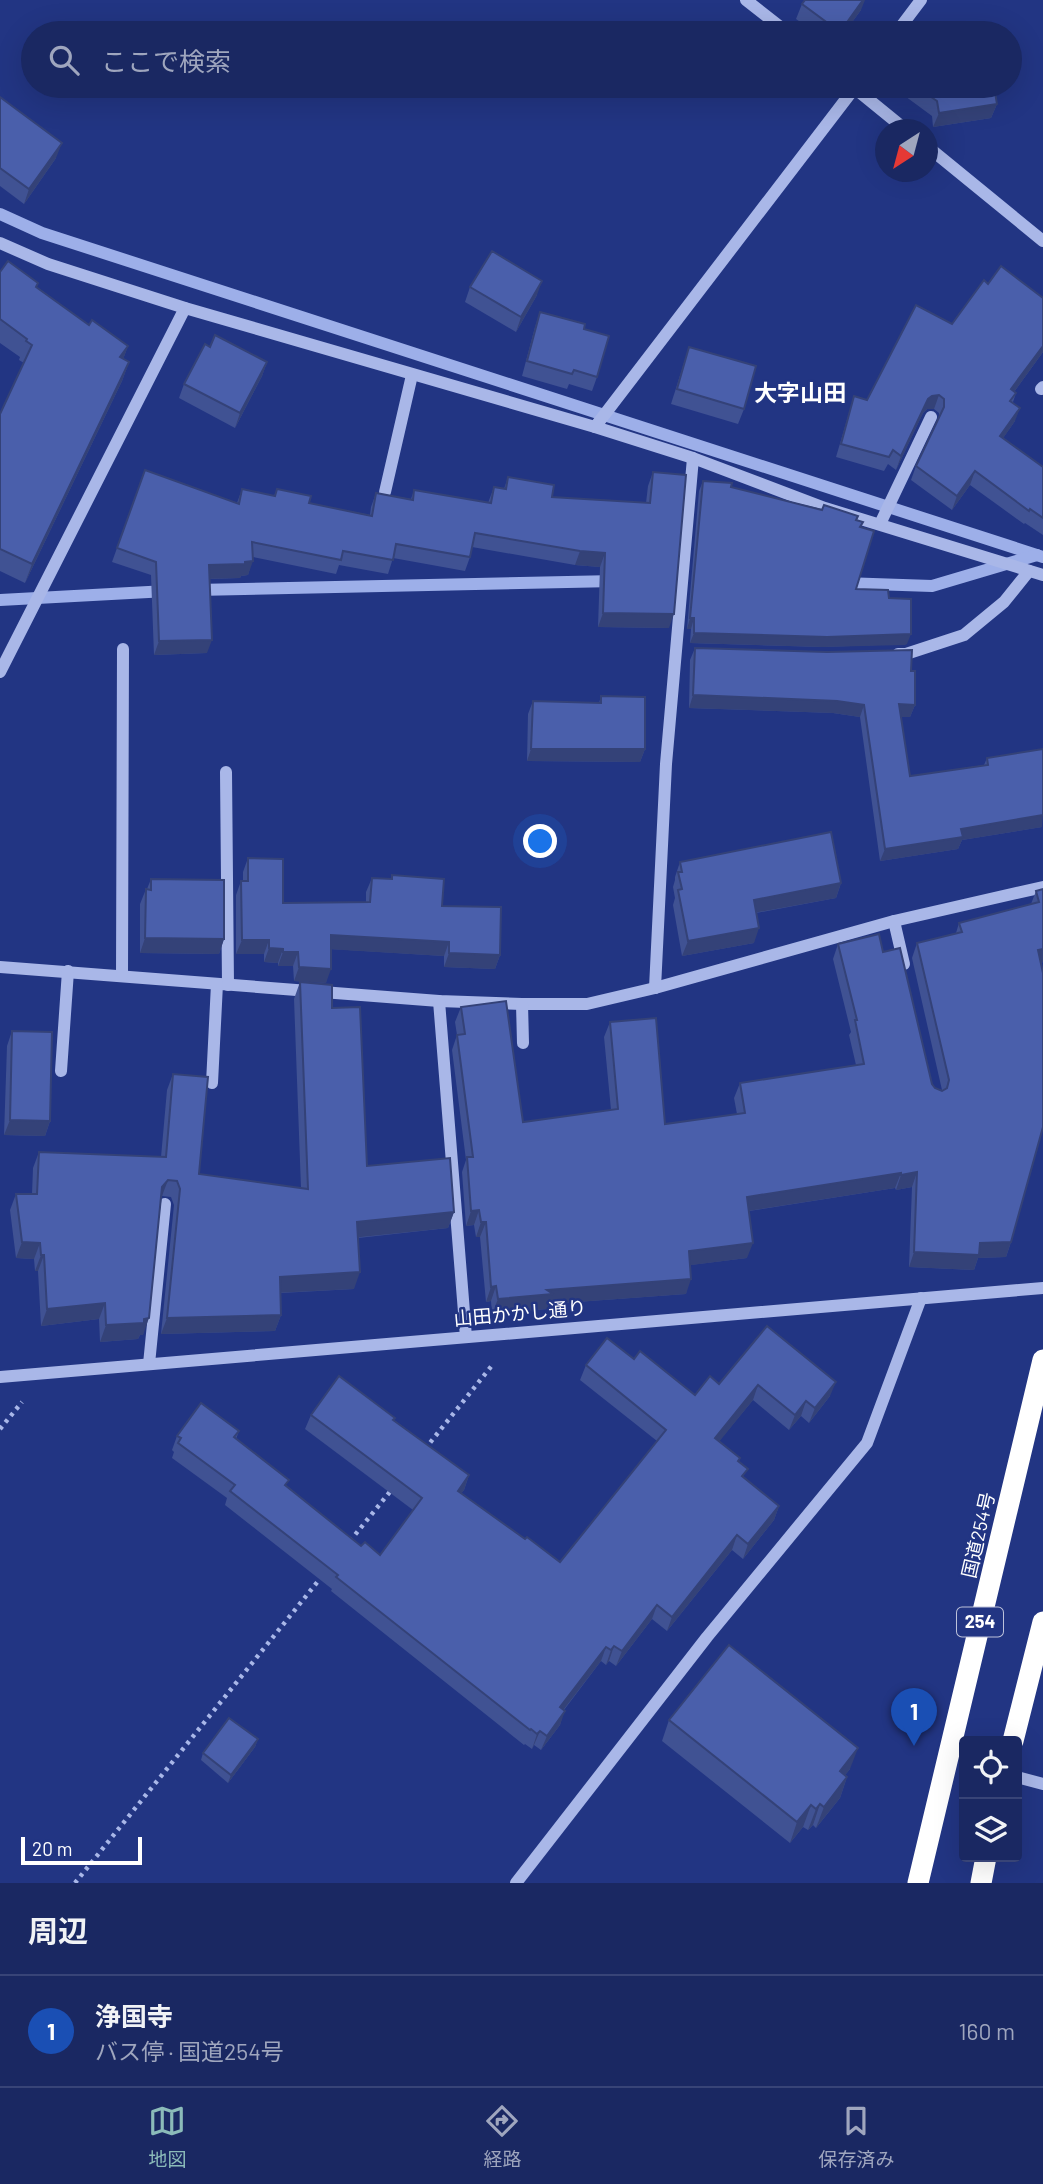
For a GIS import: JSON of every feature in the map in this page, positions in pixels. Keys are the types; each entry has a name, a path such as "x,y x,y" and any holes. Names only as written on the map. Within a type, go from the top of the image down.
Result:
{"highway":[{"name":"国道254号","path":"918,1883 1043,1360"},
{"path":"1014,1736 1043,1622"},
{"path":"981,1883 985,1862"}],"street":[{"path":"746,0 773,21"},
{"path":"905,21 921,0"},
{"path":"595,427 845,98"},
{"path":"868,98 893,119"},
{"path":"938,155 1043,241"},
{"path":"0,243 48,264 185,308 595,427 693,458 825,508 1043,575"},
{"path":"0,672 185,308"},
{"path":"385,492 412,374"},
{"path":"880,524 931,417"},
{"path":"654,989 666,764 684,651 693,458"},
{"path":"879,654 906,654 964,635 1004,602 1029,571"},
{"path":"122,976 123,649"},
{"path":"212,1083 222,984 226,772"},
{"path":"0,967 439,1001 587,1004 654,989 894,921 1043,887"},
{"path":"894,921 906,976"},
{"path":"61,1071 68,971"},
{"path":"439,1001 466,1337"},
{"path":"522,1004 523,1043"},
{"path":"149,1364 165,1204"},
{"name":"山田かかし通り","path":"0,1377 1043,1289"},
{"path":"516,1883 707,1637 867,1443 921,1298"},
{"path":"1022,1778 1043,1784"}],"path":[{"path":"422,1451 518,1333"},
{"path":"344,1549 396,1484"},
{"path":"75,1883 327,1570"}],"building":[{"path":"805,0 863,0 848,21 825,21 802,4"},
{"path":"0,97 62,143 29,189 0,168"},
{"path":"933,98 996,98 997,104 939,113 937,101"},
{"path":"492,251 542,281 521,317 470,287"},
{"path":"8,261 38,283 36,287 89,325 92,320 128,346 120,357 129,362 32,564 0,549 0,414 32,345 0,319 0,272"},
{"path":"1001,266 1043,298 1043,346 1011,389 1016,393 1010,401 1020,408 1000,436 1043,467 1043,518 1030,509 1029,511 975,471 957,496 916,466 944,407 944,399 939,395 928,399 901,456 893,450 889,457 841,444 854,396 867,400 916,305 952,324 984,280 988,284"},
{"path":"540,312 585,324 584,329 609,336 597,377 574,370 572,374 527,361"},
{"path":"215,335 267,362 240,413 184,384 205,344 210,347"},
{"path":"689,347 756,366 744,409 677,389"},
{"path":"145,470 239,504 242,489 275,496 277,489 311,496 309,503 372,516 376,493 413,500 414,490 491,503 494,487 506,489 508,477 554,485 552,497 650,503 653,472 686,475 674,614 603,613 605,553 475,533 470,557 396,544 393,560 343,551 341,560 252,542 253,561 245,564 209,565 212,640 159,641 156,562 117,548"},
{"path":"703,481 732,483 731,487 822,510 824,505 858,516 856,520 863,522 860,527 874,531 856,589 888,590 889,598 911,599 911,634 827,637 694,633 694,618 690,618"},
{"path":"695,648 827,652 912,650 911,671 915,671 915,705 899,704 910,776 988,765 987,758 1043,749 1043,815 961,829 963,837 885,849 864,705 837,701 693,695"},
{"path":"601,696 645,697 645,749 531,749 533,701 601,703"},
{"path":"831,832 841,883 754,900 759,928 688,941 678,890 682,889 678,872 682,872 680,862"},
{"path":"248,858 283,859 283,903 370,902 372,878 392,879 392,875 444,879 442,906 501,907 500,955 449,953 449,942 331,935 331,969 299,967 298,952 269,948 269,940 242,940 241,881 248,881"},
{"path":"151,879 224,880 224,939 145,938 146,889 151,890"},
{"path":"1043,889 1043,949 1038,950 1043,973 1043,1127 1011,1242 980,1243 979,1255 914,1252 917,1172 901,1173 747,1197 753,1243 689,1251 691,1279 547,1290 553,1294 498,1299 496,1286 491,1287 486,1222 481,1222 479,1210 471,1211 467,1157 473,1157 457,1035 465,1034 461,1007 506,1001 523,1122 618,1109 610,1022 656,1018 665,1124 745,1113 740,1083 864,1064 857,1020 838,944 879,934 883,952 900,948 932,1084 942,1091 947,1088 949,1080 917,943 962,932 959,923 1039,902 1036,891"},
{"path":"300,982 332,985 332,1008 360,1007 367,1166 450,1158 454,1212 357,1222 360,1272 280,1277 281,1315 167,1318 180,1189 177,1181 168,1180 162,1187 149,1318 144,1319 144,1323 106,1325 105,1303 47,1309 44,1255 41,1255 40,1243 22,1242 16,1194 37,1194 39,1152 166,1157 173,1074 208,1077 199,1174 308,1189"},
{"path":"12,1031 52,1032 50,1121 10,1120"},
{"path":"767,1326 836,1382 815,1408 806,1401 795,1415 758,1385 715,1438 740,1458 738,1461 748,1469 742,1476 779,1506 748,1544 737,1535 672,1617 657,1605 622,1651 614,1646 611,1650 606,1647 560,1707 565,1711 547,1736 540,1731 537,1734 530,1730 336,1577 338,1575 230,1491 235,1485 178,1443 181,1438 177,1436 201,1403 239,1431 234,1437 289,1480 285,1485 361,1546 365,1542 380,1555 422,1498 311,1415 339,1376 395,1418 393,1420 469,1475 458,1491 560,1562 666,1430 586,1365 607,1338 634,1359 640,1351 695,1395 710,1376 719,1384"},
{"path":"729,1645 858,1748 840,1771 847,1777 824,1807 820,1804 816,1809 811,1805 797,1822 669,1720"},
{"path":"229,1718 258,1739 231,1775 203,1753"}],"waterway":[{"path":"0,214 42,233 1043,557"},
{"path":"843,583 932,586 1037,555"},
{"path":"196,590 615,581"},
{"path":"0,600 167,591"}],"place":[{"name":"浄国寺","path":"914,1746"}],"district":[{"name":"大字山田","path":"800,393"}]}
